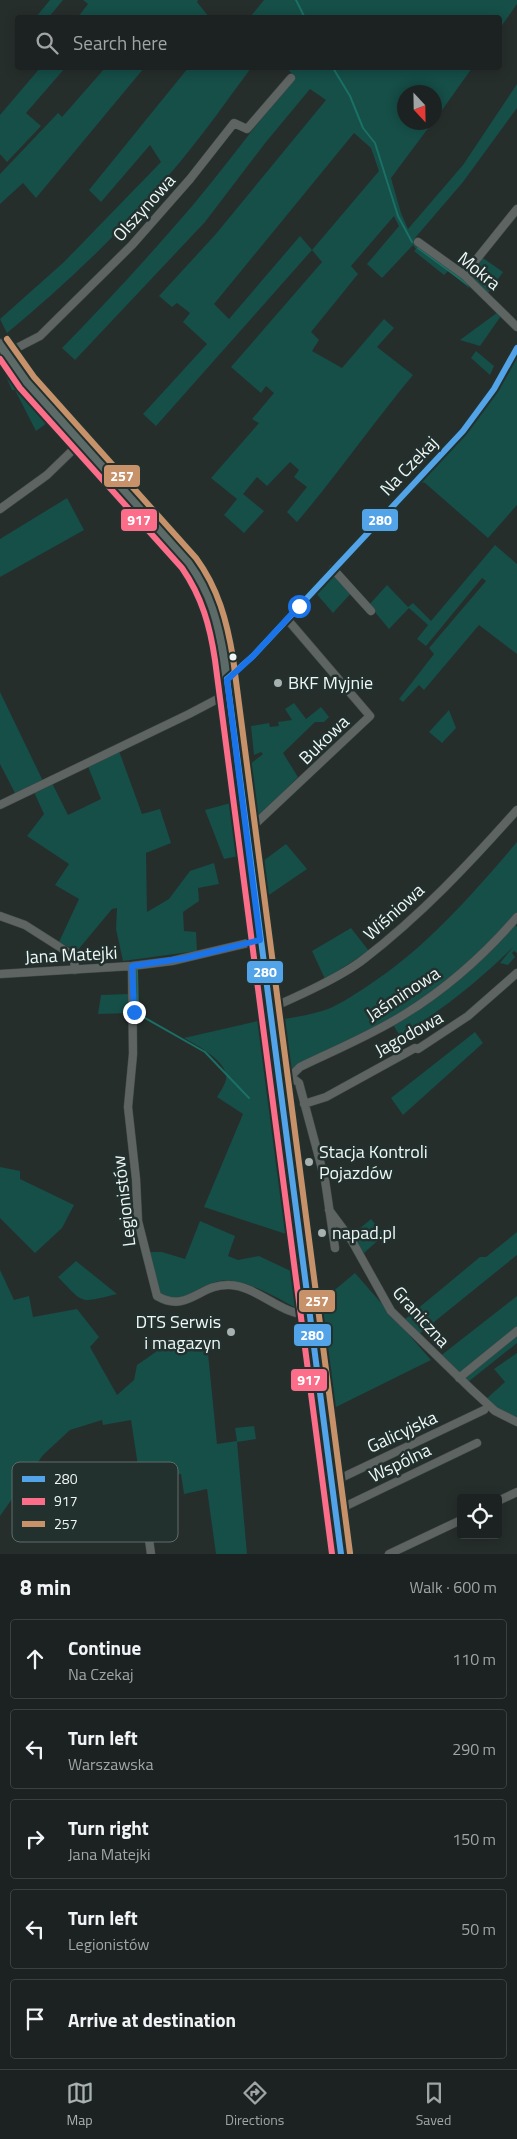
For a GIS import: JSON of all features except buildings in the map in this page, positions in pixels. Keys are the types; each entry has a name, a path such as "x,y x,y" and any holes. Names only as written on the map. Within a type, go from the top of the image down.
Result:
{"main road":[{"path":"0,344 5,354 80,443 200,577 212,600 217,615 229,693 341,1554"}],"street":[{"name":"Olszynowa","path":"5,354 40,336 55,323 132,245 190,179 234,123 247,129 291,78"},
{"path":"464,275 517,209"},
{"name":"Mokra","path":"418,242 464,275 517,327"},
{"name":"Na Czekaj","path":"227,680 248,661 463,431 494,389 517,348"},
{"path":"0,509 47,475 80,443"},
{"path":"333,569 371,612"},
{"name":"Bukowa","path":"246,828 254,826 370,716 287,619"},
{"path":"0,805 190,714 229,693"},
{"name":"Wiśniowa","path":"269,1009 286,1002 362,960 426,905 517,810"},
{"path":"0,916 25,925 69,952 74,958 75,970"},
{"name":"Jaśminowa","path":"291,1076 300,1067 382,1027 416,1007 472,962 517,916"},
{"name":"Jana Matejki","path":"0,974 132,966 186,958 260,940"},
{"name":"Legionistów","path":"132,966 133,1054 128,1107 136,1179 138,1221 157,1296 170,1302 179,1302 195,1297 215,1286 234,1285 261,1295 295,1313 309,1314"},
{"name":"Jagodowa","path":"304,1104 326,1097 415,1048 418,1049 468,1016 517,973"},
{"path":"278,1078 291,1076"},
{"name":"Graniczna","path":"291,1076 299,1083 325,1180 335,1248"},
{"name":"Graniczna","path":"329,1210 352,1241 391,1311 495,1411 517,1422"},
{"path":"459,1378 517,1330"},
{"name":"Galicyjska","path":"331,1480 341,1478 484,1410"},
{"name":"Wspólna","path":"335,1508 348,1505 477,1443"},
{"path":"502,1499 517,1492"},
{"path":"389,1554 457,1522"}],"shaded area":[{"path":"50,0 63,0 51,15 38,15"},
{"path":"83,0 198,0 197,2 207,15 80,15 88,4"},
{"path":"264,0 517,0 517,4 502,25 502,15 252,15"},
{"path":"38,70 63,70 26,113 41,126 7,162 0,154 0,115"},
{"path":"103,70 142,70 36,198 23,183 0,204 0,174 58,113 62,117"},
{"path":"186,70 250,70 189,151 140,208 53,294 7,333 0,319 64,262 161,162 150,145 101,202 89,190"},
{"path":"289,70 471,70 442,110 442,85 397,85 397,130 427,130 391,178 401,213 408,229 463,165 517,84 517,108 463,182 415,238 453,265 470,284 469,288 448,271 444,275 414,251 416,249 413,245 382,278 367,264 399,226 394,216 351,266 358,274 311,332 319,340 312,351 342,368 384,319 394,328 377,347 413,375 297,522 287,512 307,487 294,477 299,470 290,462 267,486 257,477 243,494 264,511 244,533 224,515 237,499 211,478 259,423 252,419 274,393 266,386 261,393 231,367 322,262 312,250 156,426 143,414 207,344 183,322 190,313 177,303 172,307 159,296 215,235 326,100 310,89 266,142 205,222 75,360 62,348 193,205 295,77","holes":["354,133 371,148 379,171 312,250 300,236 229,319 214,304"]},
{"path":"483,258 503,272 488,293 469,275"},
{"path":"498,312 501,316 480,346 460,340"},
{"path":"476,351 494,366 490,375 471,358"},
{"path":"0,355 7,368 74,447 72,448 47,423 36,431 15,390 12,390 0,363"},
{"path":"517,355 517,505 488,538 425,483 420,482 481,413"},
{"path":"67,498 84,530 0,577 0,539"},
{"path":"495,545 517,564 517,654 479,625 424,690 419,685 403,702 399,699 434,654 429,648 486,581 482,578 426,646 417,639 428,625 409,608 389,629 369,605 387,585 408,607 413,603 431,621"},
{"path":"333,573 352,592 333,613 315,592"},
{"path":"0,692 43,781 16,795 0,764"},
{"path":"294,703 306,719 321,707 329,717 324,722 315,722 283,753 298,777 255,820 249,765 263,754 261,752 254,755 251,726 269,723 270,727 279,726 278,722 292,720 285,709"},
{"path":"449,710 456,728 442,743 429,732"},
{"path":"119,751 142,814 160,809 171,843 146,853 147,912 169,899 190,871 214,863 219,884 198,888 199,901 183,912 184,931 196,932 197,951 123,961 116,929 117,908 112,909 77,951 59,942 79,899 55,885 69,864 27,836 44,814 34,792 52,783 68,815 101,799 87,764"},
{"path":"238,801 243,855 224,859 205,810"},
{"path":"517,842 517,914 476,956 454,977 413,1006 290,1071 284,1070 277,1020 311,1014 334,1006 388,972 447,920"},
{"path":"286,844 307,869 266,897 263,861"},
{"path":"515,925 517,927 517,953 514,951 512,953 515,957 508,965 500,963 514,946 460,994 400,1036 392,1023 415,1010"},
{"path":"351,928 369,951 325,979 312,951"},
{"path":"278,970 281,1002 276,1004 270,974"},
{"path":"129,994 130,1013 98,1014 101,995"},
{"path":"262,1020 289,1235 204,1207 243,1114 217,1097 226,1080 226,1073 223,1067 211,1055 184,1038"},
{"path":"475,1032 483,1043 403,1115 391,1098"},
{"path":"0,1167 20,1171 20,1179 74,1205 62,1228 35,1253 0,1218"},
{"path":"371,1219 384,1235 364,1253 352,1235"},
{"path":"200,1221 235,1236 228,1256 238,1260 259,1256 295,1273 300,1310 272,1295 240,1282 220,1281 178,1300 163,1296 157,1291 148,1252 162,1252 185,1259"},
{"path":"517,1232 517,1255 418,1335 404,1320 480,1257 486,1257"},
{"path":"76,1261 117,1294 89,1300 73,1293 58,1277"},
{"path":"0,1270 14,1300 29,1296 33,1317 77,1309 99,1337 90,1347 117,1395 134,1380 137,1365 163,1347 207,1343 217,1444 237,1441 235,1428 254,1426 256,1439 237,1442 247,1554 216,1554 207,1489 184,1494 181,1474 178,1474 178,1462 137,1462 131,1420 103,1425 102,1420 70,1430 38,1462 12,1462 12,1499 0,1516"},
{"path":"355,1273 431,1360 328,1411 313,1308"},
{"path":"517,1296 517,1343 468,1382 439,1357"},
{"path":"517,1353 517,1422 484,1401 505,1382 494,1369"}],"waterway":[{"path":"296,0 304,15"},
{"path":"334,70 350,96 363,128 375,143 398,216 412,242"},
{"path":"418,248 467,284"},
{"path":"137,969 138,1014 205,1052 249,1098"}],"transit line":[{"name":"257","path":"7,339 34,377 196,558 216,593 228,631 350,1553"},
{"name":"280","path":"227,679 253,656 463,431 494,389 517,348"},
{"name":"917","path":"0,359 20,388 182,568 195,590 208,624 215,660 332,1554"},
{"name":"280","path":"227,679 341,1554"}],"place":[{"name":"BKF Myjnie","path":"278,683"},
{"name":"Stacja Kontroli Pojazdów","path":"309,1162"},
{"name":"napad.pl","path":"322,1233"},
{"name":"DTS Serwis i magazyn","path":"231,1332"}],"route":[{"path":"134,1012 132,966 214,953 260,940 227,680 253,656 299,606"}]}
